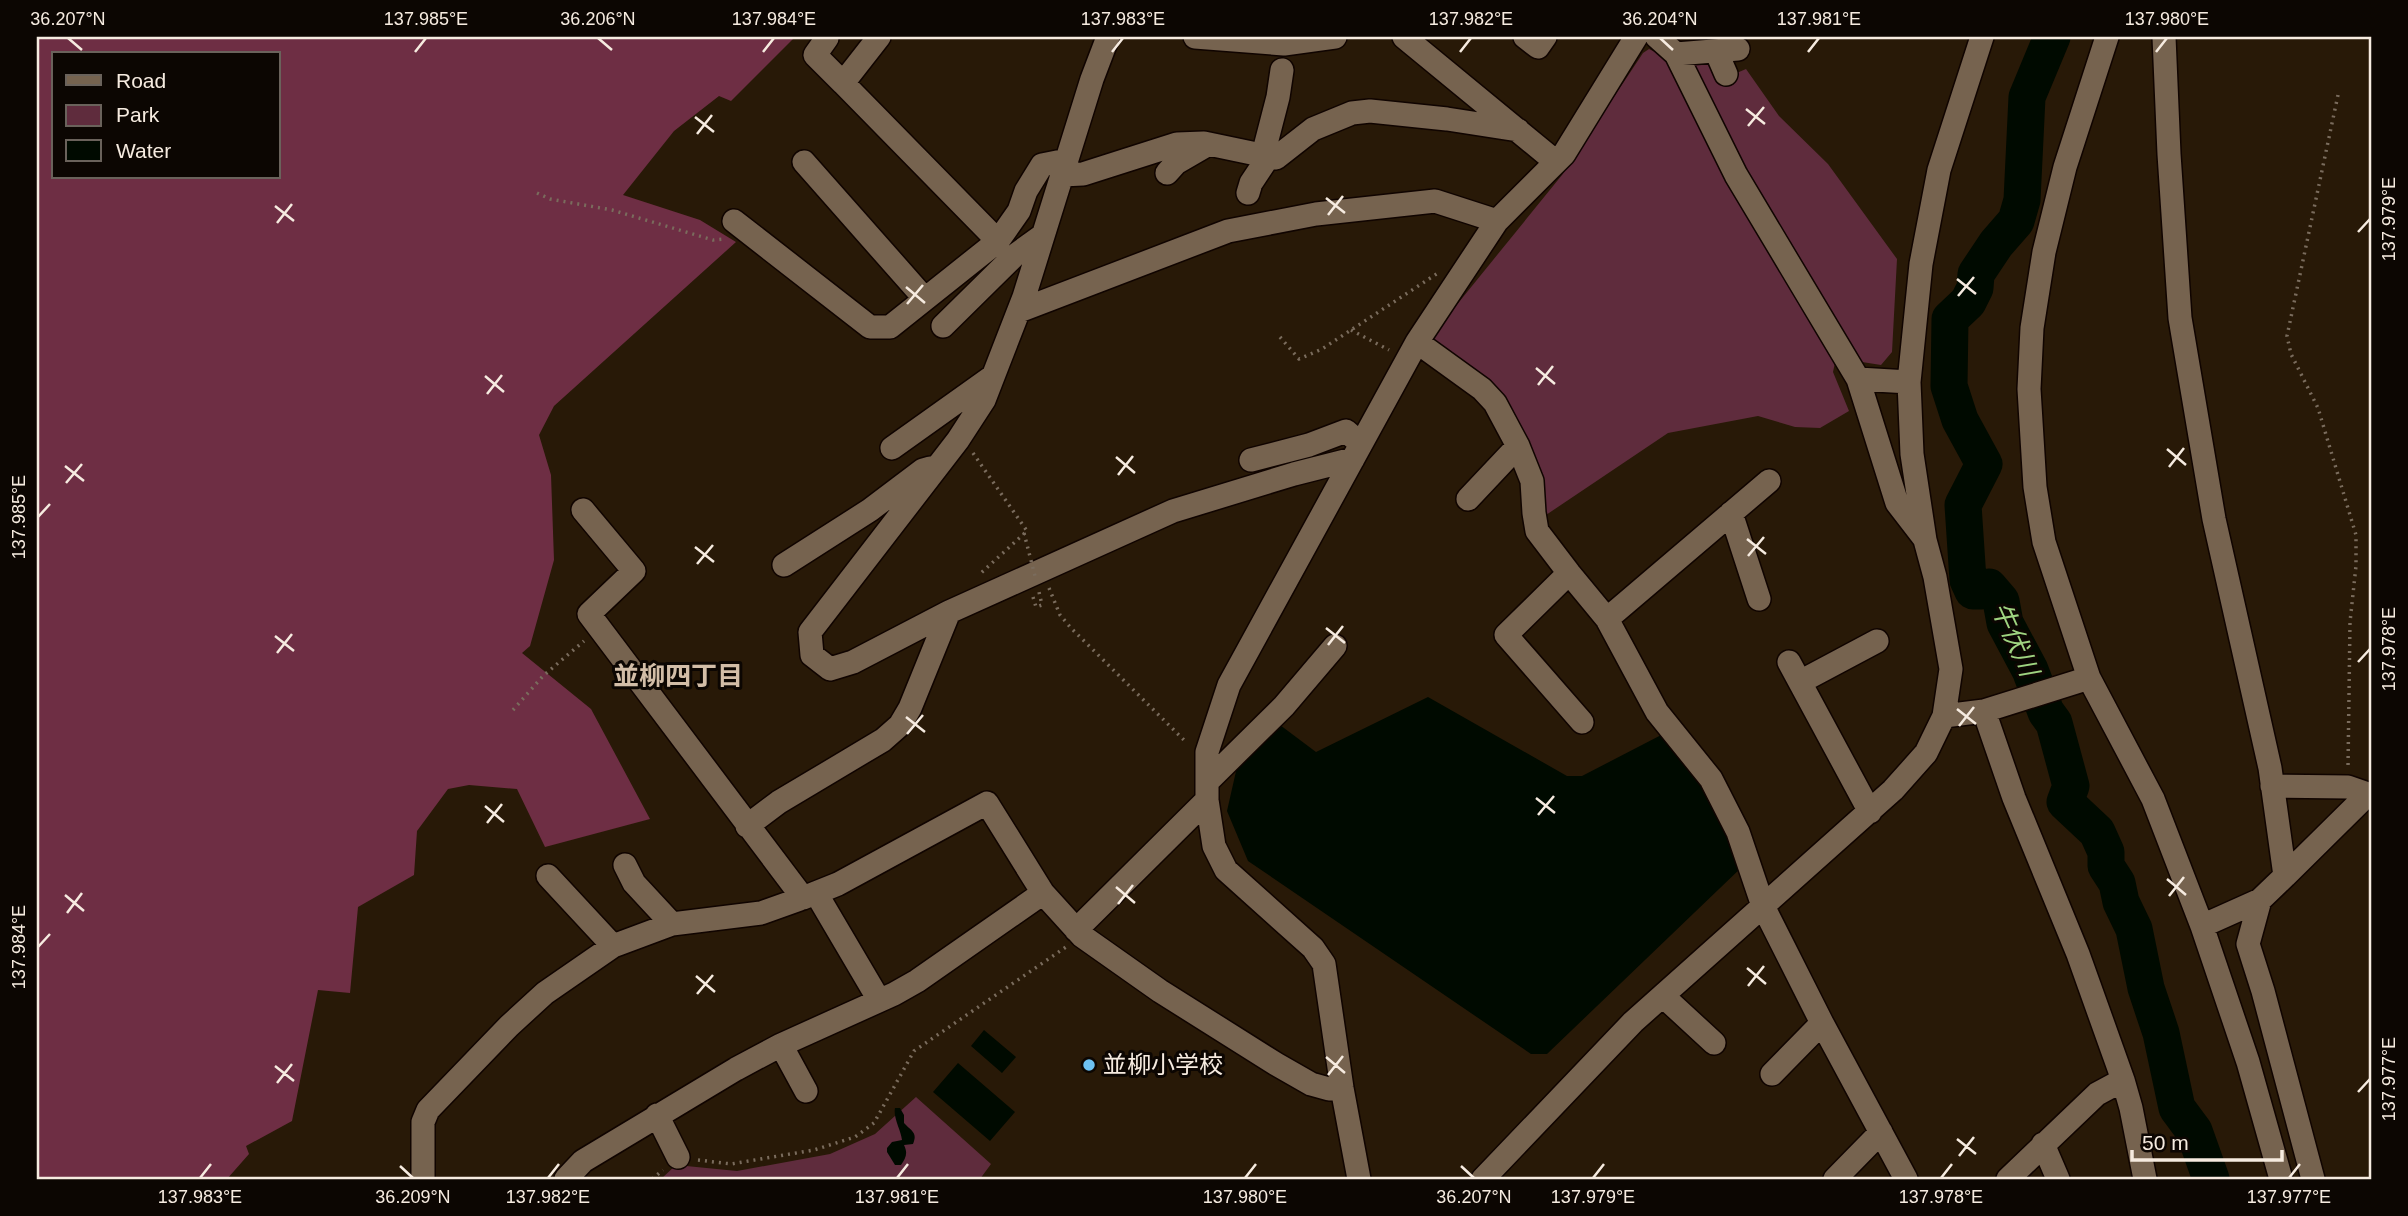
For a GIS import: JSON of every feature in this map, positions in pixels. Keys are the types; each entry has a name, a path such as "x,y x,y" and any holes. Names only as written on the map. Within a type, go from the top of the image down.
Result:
{"street":[{"path":"844,83 879,37"},
{"path":"1108,37 1019,311 984,400 958,440 810,632 812,655 830,669 853,662 949,612 1173,511 1357,452"},
{"path":"1195,37 1284,44 1335,37"},
{"path":"1404,37 1556,162"},
{"path":"1525,37 1538,47 1545,37"},
{"path":"1359,1179 1342,1088 1324,964 1313,948 1226,870 1214,846 1207,791 1207,752 1229,685 1417,342 1497,221 1564,154 1636,37"},
{"path":"1657,37 1675,54 1736,175 1858,379 1897,503 1926,540"},
{"path":"1491,1176 1633,1022 1893,790 1926,753 1944,716 1951,670 1912,454 1909,382 1920,264 1939,170 1983,37"},
{"path":"2107,37 2065,167 2044,252 2032,328 2029,388 2035,487 2044,542 2085,679 2153,799 2202,926 2248,1062 2281,1179"},
{"path":"2164,37 2180,318 2214,519 2256,701 2272,786 2285,876"},
{"path":"827,38 815,55 998,241"},
{"path":"1675,54 1727,50 1726,74"},
{"path":"1248,193 1266,156 1282,70"},
{"path":"739,225 870,327 890,327 998,241 1019,211 1026,191 1042,165 1083,174 1177,144 1208,144 1276,158 1312,129 1352,113 1370,111 1518,130"},
{"path":"1167,173 1176,163 1208,144"},
{"path":"804,162 925,299"},
{"path":"1019,311 1228,231 1316,214 1435,201 1497,221"},
{"path":"943,326 1014,256 1044,235"},
{"path":"1417,342 1482,389 1495,403 1518,446 1532,481 1537,531 1607,619 1657,712 1711,779 1738,832 1763,906 1906,1179"},
{"path":"892,448 993,376"},
{"path":"1858,379 1909,382"},
{"path":"1251,460 1346,431 1357,452"},
{"path":"1468,499 1518,446"},
{"path":"784,565 870,510 923,470 939,464"},
{"path":"1607,619 1769,481"},
{"path":"583,510 634,571 589,614 747,826 810,896 879,1000"},
{"path":"1731,513 1759,599"},
{"path":"1569,573 1506,635 1582,722"},
{"path":"747,826 779,802 883,740 900,725 949,612"},
{"path":"1870,812 1794,672 1877,641"},
{"path":"1079,933 1335,646"},
{"path":"1944,716 1989,709 2085,679"},
{"path":"1989,709 2014,798 2082,965 2123,1080 2145,1179"},
{"path":"2272,786 2362,792"},
{"path":"2202,926 2260,900 2362,792"},
{"path":"423,1179 423,1122 428,1110 509,1026 545,993 613,946 672,925 761,913 810,896 838,884 987,803 1043,893 1079,933 1160,991 1276,1064 1311,1084 1329,1089 1342,1088"},
{"path":"625,865 634,883 672,925"},
{"path":"548,876 613,946"},
{"path":"566,1179 583,1161 657,1115 781,1045 917,981 1043,893"},
{"path":"2260,900 2248,944 2313,1179"},
{"path":"1663,996 1714,1043"},
{"path":"1772,1074 1822,1023"},
{"path":"781,1045 806,1091"},
{"path":"2008,1179 2097,1094 2123,1080"},
{"path":"657,1115 678,1157"},
{"path":"1835,1179 1881,1132"},
{"path":"2043,1144 2058,1179"}],"path":[{"path":"2338,95 2287,336 2291,354 2318,408 2356,536 2350,622 2362,792"},
{"path":"537,193 550,200 612,210 713,240 725,239 739,225"},
{"path":"1280,337 1299,359 1322,349 1433,274 1444,271"},
{"path":"1351,330 1399,356"},
{"path":"966,443 1027,531 973,581"},
{"path":"1024,533 1037,580"},
{"path":"1045,580 1060,615 1071,628 1188,744"},
{"path":"513,710 543,676 599,629"},
{"path":"652,1179 678,1157 731,1164 814,1150 855,1137 874,1123 914,1051 1079,933"}],"green space":[{"path":"1649,49 1663,56 1676,72 1734,196 1836,358 1833,372 1849,411 1820,428 1795,427 1758,416 1668,433 1546,515 1537,473 1519,431 1429,339 1562,175 1643,53"},
{"path":"1709,59 1725,78 1746,69 1779,116 1828,164 1897,259 1892,352 1881,365 1862,362 1738,162 1689,62"},
{"path":"916,1097 991,1164 980,1179 661,1179 676,1165 737,1171 830,1154 875,1134"}],"shaded area":[{"path":"37,37 795,37 731,101 719,96 674,131 623,195 700,220 736,242 554,406 539,435 551,475 554,560 530,646 522,653 591,709 650,819 545,847 517,789 469,785 448,789 417,831 414,875 358,907 350,993 318,990 292,1121 246,1146 249,1154 227,1179 37,1179"}],"water":[{"path":"1428,697 1567,776 1582,776 1667,732 1705,781 1743,866 1547,1054 1531,1054 1248,861 1227,811 1239,758 1276,722 1316,752"},
{"path":"984,1030 1016,1057 1002,1073 971,1046"},
{"path":"958,1063 1015,1112 990,1141 933,1092"},
{"path":"895,1108 900,1108 904,1123 915,1137 913,1144 904,1145 906,1155 901,1165 895,1165 887,1152 892,1142 902,1140"}],"waterway":[{"name":"牛伏川","path":"2052,37 2027,97 2022,200 2016,221 1996,244 1976,274 1975,288 1968,302 1950,319 1949,386 1960,420 1984,464 1963,505 1968,580 1973,591 1982,591 1989,587 2001,601 2005,623 2030,670 2046,712 2054,723 2071,786 2065,802 2097,832 2106,852 2106,866 2117,883 2121,902 2134,929 2146,988 2161,1033 2177,1108 2194,1131 2211,1179"}],"place":[{"name":"並柳小学校","path":"1089,1065"}],"district":[{"name":"並柳四丁目","path":"678,676"}]}
